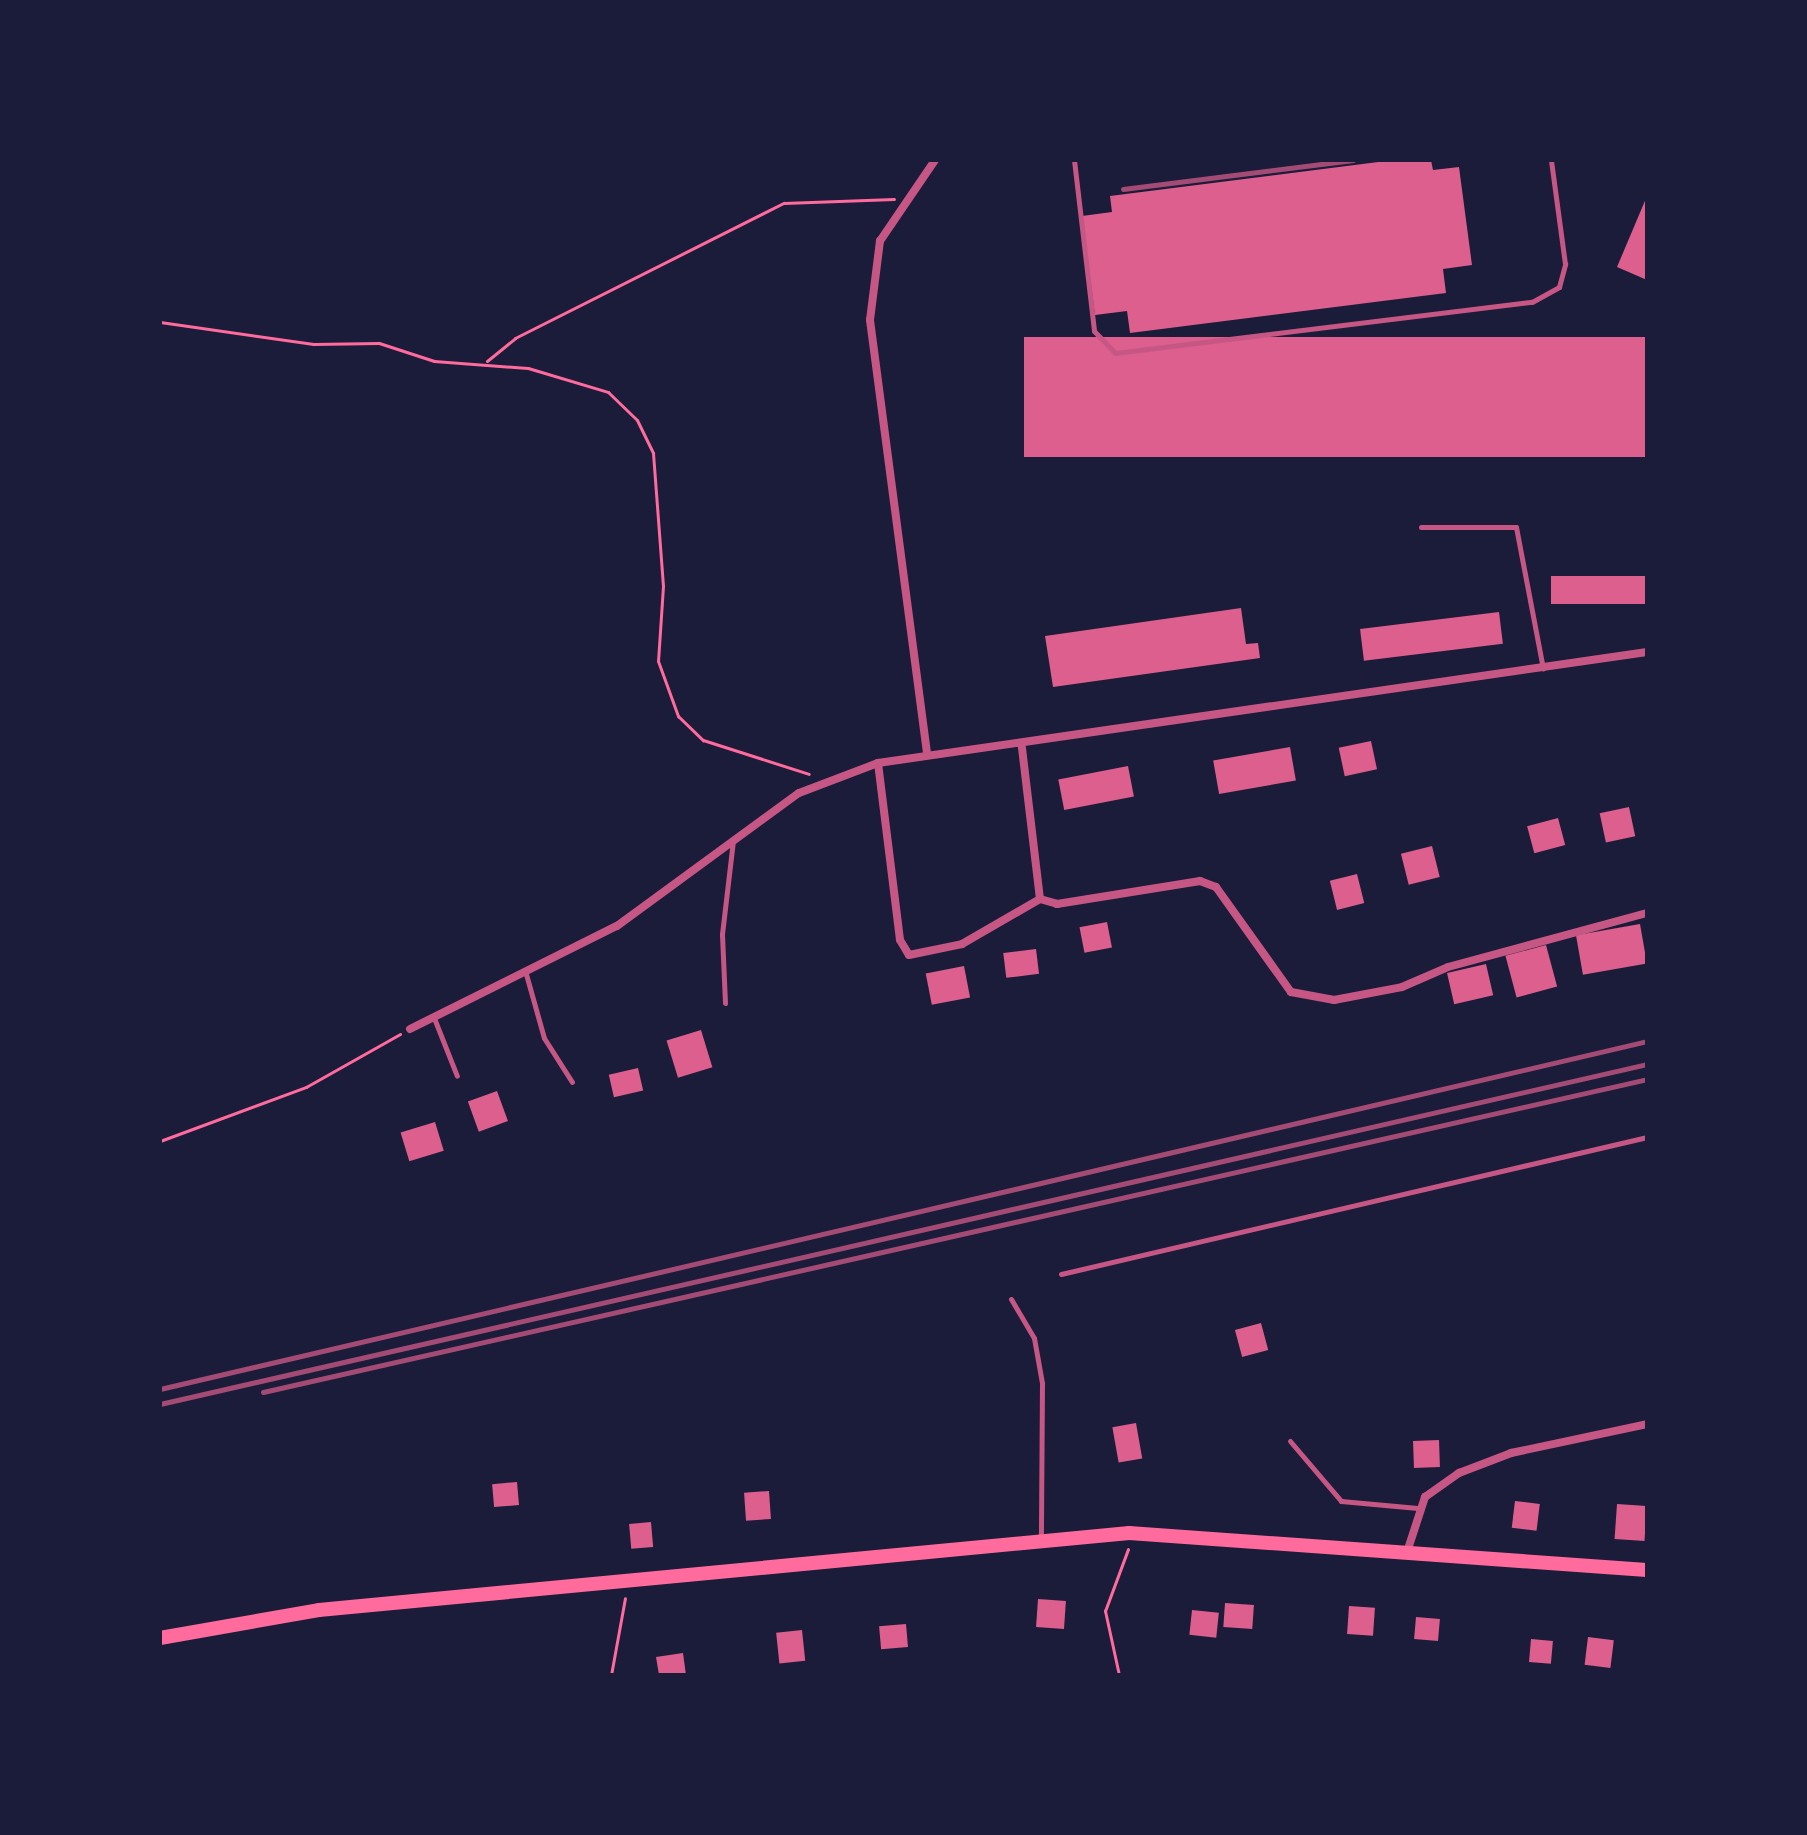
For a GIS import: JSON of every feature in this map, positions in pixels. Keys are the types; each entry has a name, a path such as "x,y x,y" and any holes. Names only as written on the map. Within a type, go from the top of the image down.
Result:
{"main road":[{"path":"160,1638 319,1610 627,1578 1129,1533 1408,1549 1647,1570"}],"street":[{"path":"927,753 870,320 880,241 903,201 935,160"},
{"path":"410,1029 526,974 617,926 734,836 824,780 878,763 927,753 1022,748 1647,652"},
{"path":"1022,748 1040,899"},
{"path":"878,763 900,940 909,955 962,944 1040,899 1057,904 1208,883 1282,983 1318,999 1402,987 1448,967 1647,913"},
{"path":"1408,1549 1418,1508 1439,1485 1484,1461 1647,1424"}],"lane":[{"path":"1074,160 1094,331 1115,353 1134,353 1532,302 1559,287 1565,264 1551,160"},
{"path":"1421,527 1494,521 1516,527 1543,669"},
{"path":"725,1003 722,934 734,836"},
{"path":"526,974 544,1038 572,1082"},
{"path":"434,1017 457,1076"},
{"path":"1061,1274 1647,1137"},
{"path":"1011,1299 1034,1338 1042,1383 1041,1540"},
{"path":"1290,1441 1341,1501 1418,1508"}],"path":[{"path":"487,361 515,338 784,203 903,201"},
{"path":"160,322 313,344 379,343 434,361 487,361 578,380 624,404 653,453 663,586 658,661 678,716 703,740 824,780"},
{"path":"160,1141 306,1087 410,1029"},
{"path":"1119,1675 1105,1611 1129,1533"},
{"path":"611,1675 627,1578"}],"building":[{"path":"1394,160 1431,160 1433,170 1459,167 1472,265 1443,269 1446,293 1130,333 1127,311 1095,315 1082,216 1112,212 1110,196"},
{"path":"1647,196 1647,280 1617,267"},
{"path":"1024,337 1647,337 1647,457 1024,457"},
{"path":"1551,576 1647,576 1647,604 1551,604"},
{"path":"1241,608 1246,644 1258,643 1260,658 1053,687 1045,636"},
{"path":"1499,612 1503,644 1364,661 1360,629"},
{"path":"1371,741 1377,769 1345,776 1339,748"},
{"path":"1290,747 1296,780 1219,794 1213,761"},
{"path":"1128,766 1134,796 1064,810 1058,780"},
{"path":"1629,807 1635,836 1606,843 1600,813"},
{"path":"1558,818 1565,845 1534,853 1527,826"},
{"path":"1432,846 1440,877 1409,885 1401,854"},
{"path":"1357,874 1364,903 1337,910 1330,881"},
{"path":"1107,922 1112,948 1084,953 1080,927"},
{"path":"1640,924 1647,963 1583,975 1576,935"},
{"path":"1546,945 1557,987 1517,997 1505,956"},
{"path":"1036,949 1039,974 1006,978 1003,953"},
{"path":"1486,964 1493,995 1454,1004 1447,973"},
{"path":"964,966 970,997 932,1005 926,973"},
{"path":"701,1030 712,1067 678,1078 667,1041"},
{"path":"638,1068 643,1090 614,1097 609,1075"},
{"path":"497,1091 508,1121 479,1132 468,1102"},
{"path":"435,1122 444,1151 409,1161 401,1133"},
{"path":"1261,1323 1268,1350 1242,1357 1235,1330"},
{"path":"1136,1423 1142,1458 1119,1463 1112,1427"},
{"path":"1439,1440 1440,1467 1414,1468 1413,1441"},
{"path":"517,1482 519,1505 494,1507 492,1484"},
{"path":"769,1491 771,1519 746,1521 744,1493"},
{"path":"1515,1501 1540,1504 1537,1531 1512,1528"},
{"path":"1617,1504 1647,1506 1644,1541 1615,1539"},
{"path":"651,1522 653,1547 631,1549 629,1524"},
{"path":"1038,1599 1066,1601 1064,1629 1036,1627"},
{"path":"1225,1603 1254,1605 1252,1629 1223,1627"},
{"path":"1349,1606 1375,1608 1373,1636 1347,1634"},
{"path":"1192,1610 1219,1613 1216,1638 1189,1635"},
{"path":"1416,1617 1440,1619 1438,1641 1414,1639"},
{"path":"906,1624 908,1647 881,1649 879,1626"},
{"path":"802,1630 805,1661 779,1664 776,1633"},
{"path":"1588,1637 1614,1640 1610,1668 1585,1665"},
{"path":"1531,1639 1553,1641 1551,1664 1529,1662"},
{"path":"683,1653 686,1675 659,1675 656,1657"}],"railway":[{"path":"1123,189 1353,160"},
{"path":"160,1389 1647,1041"},
{"path":"160,1404 1647,1064"},
{"path":"263,1392 1647,1079"}]}
